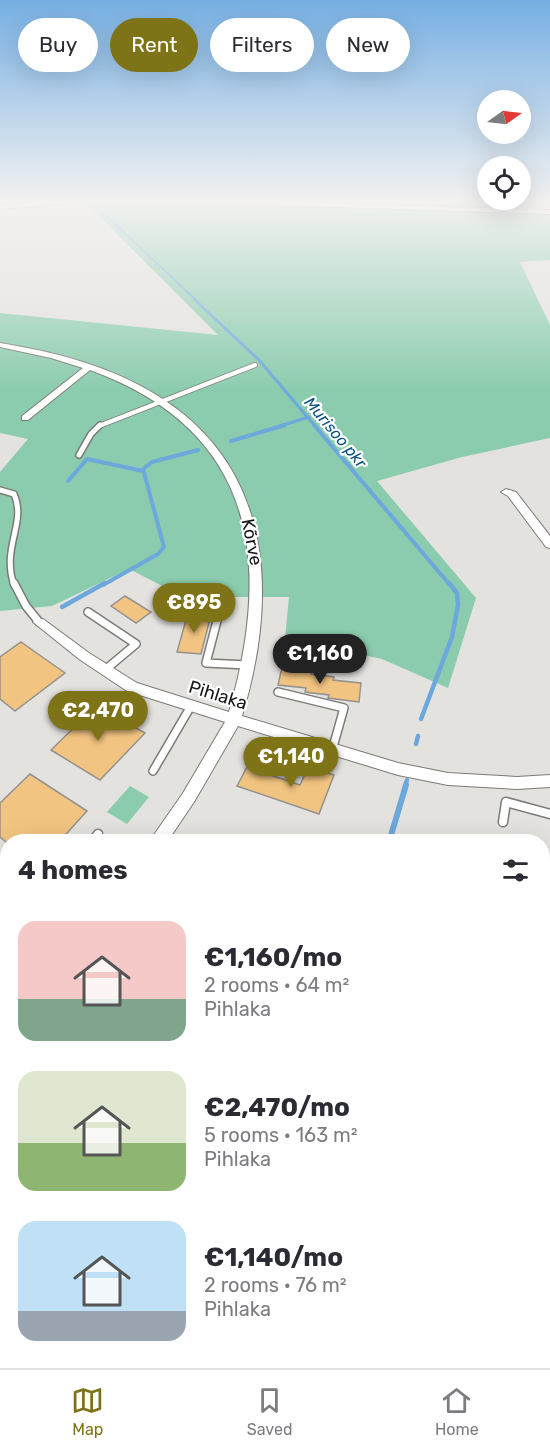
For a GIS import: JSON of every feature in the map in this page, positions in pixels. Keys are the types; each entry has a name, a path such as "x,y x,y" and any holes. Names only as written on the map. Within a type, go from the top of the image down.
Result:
{"street":[{"name":"Kõrve","path":"0,345 89,367 161,402 197,431 214,451 243,501 255,539 258,572 252,642 234,719 194,791 163,834"},
{"path":"25,418 89,367"},
{"path":"506,492 512,495 550,544"},
{"name":"Pihlaka","path":"39,622 132,687 191,706 398,768 448,779 517,783 550,781"}],"lane":[{"path":"79,455 90,434 101,424 255,365"},
{"name":"Pihlaka","path":"0,490 14,494 19,502 20,511 10,549 9,569 23,606 39,622"},
{"path":"88,612 136,644 105,670"},
{"path":"218,617 206,663 247,665"},
{"path":"278,692 344,708 333,747"},
{"path":"153,771 191,706"},
{"path":"503,822 506,802 550,814"}],"green space":[{"path":"149,266 522,266 550,325 550,438 462,457 377,481 476,598 448,688 382,659 285,639 289,597 184,597 129,569 52,606 0,611 0,472 28,439 0,433 0,313 218,335"},
{"path":"130,786 149,797 127,824 107,812"}],"building":[{"path":"125,596 151,612 136,623 111,606"},
{"path":"188,613 211,615 201,654 177,652"},
{"path":"21,642 65,673 15,711 0,699 0,657"},
{"path":"282,667 311,671 311,674 334,677 333,680 361,683 359,702 305,692 306,688 278,685"},
{"path":"96,706 145,733 100,780 51,750"},
{"path":"247,767 300,785 308,767 334,775 319,814 237,786"},
{"path":"30,774 87,811 66,834 0,834 0,803"}],"waterway":[{"name":"Murisoo pkr","path":"160,266 197,301"},
{"name":"Murisoo pkr","path":"195,300 259,360 308,417"},
{"path":"280,426 308,417"},
{"name":"Murisoo pkr","path":"308,417 315,426"},
{"path":"231,441 285,425"},
{"name":"Murisoo pkr","path":"314,425 450,585"},
{"path":"103,585 158,554 164,547 143,469 152,462 198,450"},
{"path":"68,481 87,459 143,471"},
{"path":"62,607 105,583"},
{"name":"Murisoo pkr","path":"421,719 452,637 458,605 457,593 449,583"},
{"name":"Murisoo pkr","path":"416,744 418,736"},
{"name":"Murisoo pkr","path":"405,786 407,780"},
{"name":"Murisoo pkr","path":"391,834 406,785"}]}
